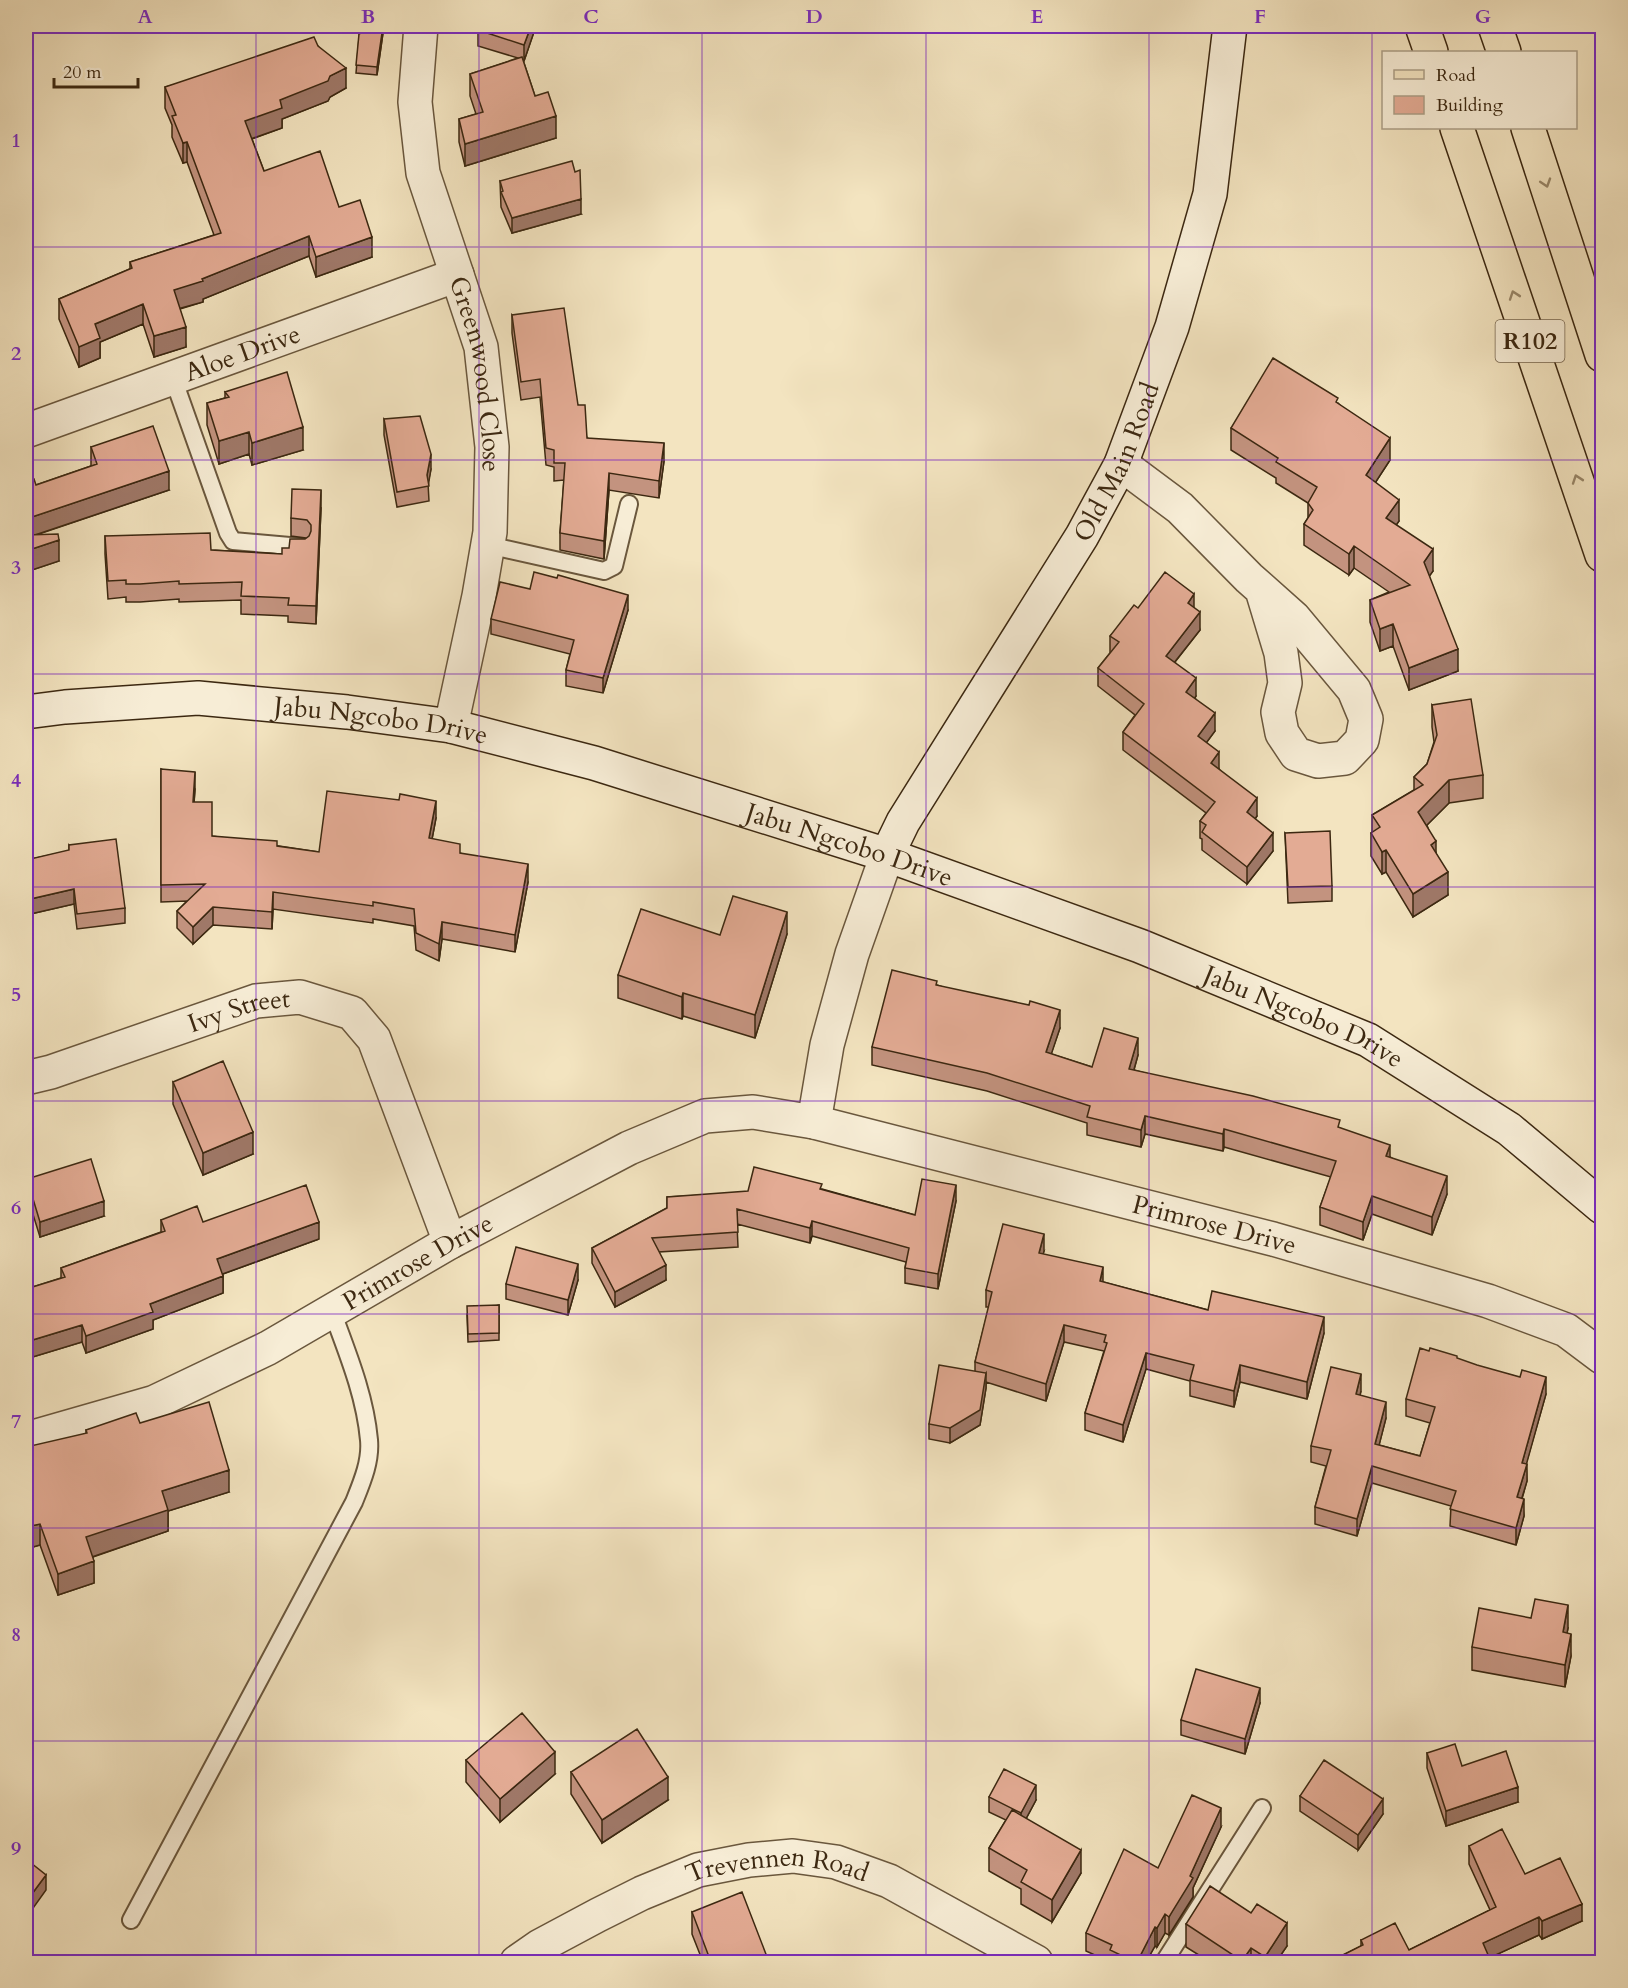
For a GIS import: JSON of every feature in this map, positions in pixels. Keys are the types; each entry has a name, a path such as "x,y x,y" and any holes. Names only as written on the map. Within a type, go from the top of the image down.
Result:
{"main road":[{"path":"1422,26 1431,51"},
{"path":"1495,26 1504,51"},
{"name":"R102","path":"1457,129 1602,555"},
{"name":"R102","path":"1528,129 1602,355"}],"street":[{"name":"Greenwood Close","path":"421,26 415,102 423,173 481,347 492,447 490,532 451,726"},
{"name":"Old Main Road","path":"887,855 903,822 1082,536 1121,464 1172,327 1210,194 1230,26"},
{"name":"Aloe Drive","path":"26,431 457,275"},
{"path":"1121,464 1180,508 1262,590 1294,618 1354,690 1366,719 1362,740 1345,758 1318,761 1296,754 1282,733 1278,712 1285,683 1281,652 1262,590"},
{"name":"Jabu Ngcobo Drive","path":"26,712 65,707 198,699 347,712 451,726 594,762 887,855 1140,946 1368,1040 1509,1129 1602,1207"},
{"path":"814,1122 826,1045 852,954 887,855"},
{"name":"Ivy Street","path":"26,1078 51,1072 256,1001 300,997 352,1013 374,1039 450,1242"},
{"name":"Primrose Drive","path":"26,1439 155,1402 268,1348 450,1242 629,1148 705,1116 753,1112 814,1122 1273,1239 1488,1301 1566,1330 1602,1357"},
{"name":"Trevennen Road","path":"517,1962 540,1946 598,1915 642,1893 698,1870 748,1860 793,1856 836,1862 889,1881 1036,1962"}],"lane":[{"path":"173,378 228,533 233,541 301,547"},
{"path":"488,545 604,571 614,566 628,504"},
{"path":"131,1920 354,1502 366,1470 369,1441 362,1405 354,1371 332,1311"},
{"path":"1164,1962 1262,1808"}],"building":[{"path":"360,26 383,26 377,67 356,65"},
{"path":"480,26 531,26 524,45 478,30"},
{"path":"314,37 318,46 346,68 330,76 328,81 280,100 282,108 245,121 264,171 320,151 339,207 360,200 372,237 316,257 309,236 202,279 203,281 174,290 186,327 154,336 143,304 95,324 100,338 79,347 59,299 132,268 130,262 221,233 187,142 183,143 172,116 176,115 165,87"},
{"path":"522,57 535,96 548,92 556,116 465,144 459,119 483,112 470,74"},
{"path":"572,161 575,172 580,170 581,199 512,218 501,192 503,191 500,181"},
{"path":"564,308 578,405 585,405 587,438 664,443 659,481 609,473 604,541 560,533 565,463 554,463 554,450 546,448 540,379 521,382 512,315"},
{"path":"1273,358 1338,398 1336,402 1390,438 1366,475 1399,500 1386,518 1433,549 1424,562 1458,649 1409,668 1393,624 1380,629 1370,600 1410,585 1354,546 1349,554 1304,524 1313,510 1308,503 1317,487 1276,462 1278,458 1231,428"},
{"path":"287,372 303,427 252,443 249,432 219,441 207,403 229,397 225,392"},
{"path":"420,416 431,454 427,475 429,486 397,492 384,419"},
{"path":"153,426 169,471 26,519 26,482 34,479 36,485 97,464 91,447"},
{"path":"292,489 321,490 316,606 288,605 289,598 241,596 242,582 179,584 179,581 126,584 126,580 108,581 105,536 210,533 211,550 282,554 282,548 289,548 290,539 305,539 311,531 311,525 307,520 291,518"},
{"path":"58,534 59,540 26,551 26,535"},
{"path":"534,572 557,578 558,575 628,595 603,678 566,670 574,640 491,619 500,582 530,589"},
{"path":"1165,572 1194,594 1188,603 1200,612 1166,656 1196,678 1186,692 1215,713 1198,736 1219,752 1211,763 1257,798 1247,812 1273,833 1247,867 1202,832 1206,825 1200,821 1215,802 1123,732 1144,704 1098,668 1119,642 1110,636 1134,605 1138,608"},
{"path":"1471,699 1483,775 1449,780 1418,812 1436,841 1431,845 1448,872 1413,894 1386,850 1382,852 1371,833 1380,827 1372,815 1423,785 1414,777 1427,764 1437,735 1432,705"},
{"path":"161,769 195,772 193,802 212,802 212,836 277,841 277,846 319,852 327,791 399,800 400,794 436,801 429,838 460,844 460,853 528,864 515,935 442,922 439,944 416,933 414,909 373,902 373,906 273,892 272,912 213,907 193,927 177,911 205,884 161,885"},
{"path":"1330,831 1332,886 1288,887 1285,833"},
{"path":"116,839 125,908 77,914 74,889 26,900 26,860 69,850 69,845"},
{"path":"733,896 787,912 755,1015 683,993 682,997 618,975 641,909 720,935"},
{"path":"892,970 937,981 936,985 1029,1005 1030,1001 1060,1010 1046,1052 1092,1067 1104,1028 1138,1038 1129,1069 1253,1096 1340,1120 1338,1127 1390,1145 1386,1156 1447,1176 1432,1217 1372,1196 1363,1222 1320,1207 1336,1161 1224,1129 1223,1134 1145,1116 1141,1130 1087,1117 1090,1106 987,1073 872,1047"},
{"path":"223,1061 253,1132 203,1153 173,1082"},
{"path":"91,1159 104,1201 40,1222 27,1179"},
{"path":"754,1167 822,1184 820,1189 915,1215 922,1179 956,1185 938,1274 905,1268 909,1248 812,1221 810,1228 737,1209 738,1232 652,1238 666,1265 615,1292 592,1248 667,1208 667,1197 748,1191"},
{"path":"306,1185 319,1222 217,1259 223,1276 150,1304 153,1312 86,1336 82,1325 26,1342 26,1289 65,1277 61,1268 165,1231 161,1220 197,1206 203,1222"},
{"path":"1003,1224 1044,1234 1039,1253 1103,1267 1100,1281 1208,1310 1212,1291 1324,1317 1307,1382 1240,1365 1234,1391 1190,1380 1194,1365 1146,1353 1123,1425 1085,1413 1107,1343 1104,1342 1106,1335 1064,1325 1046,1384 975,1362 992,1292 986,1290"},
{"path":"516,1247 578,1264 568,1300 506,1284"},
{"path":"499,1305 499,1333 468,1334 467,1306"},
{"path":"1420,1348 1429,1351 1430,1348 1520,1377 1522,1370 1546,1377 1522,1463 1527,1464 1517,1497 1524,1499 1516,1528 1450,1509 1456,1491 1372,1466 1357,1519 1315,1507 1331,1450 1311,1446 1331,1367 1361,1374 1356,1394 1386,1402 1375,1444 1420,1456 1435,1407 1406,1399"},
{"path":"939,1365 986,1373 980,1410 950,1428 929,1424"},
{"path":"209,1402 229,1470 162,1491 168,1510 86,1537 94,1561 58,1574 40,1524 26,1527 26,1447 87,1433 86,1430 136,1413 140,1423"},
{"path":"1535,1599 1568,1605 1563,1632 1571,1634 1565,1665 1472,1647 1479,1608 1531,1618"},
{"path":"1196,1669 1260,1688 1245,1739 1181,1720"},
{"path":"522,1713 555,1752 500,1799 466,1760"},
{"path":"637,1729 668,1777 602,1820 571,1772"},
{"path":"1455,1744 1462,1766 1506,1751 1518,1787 1446,1811 1427,1753"},
{"path":"1324,1760 1383,1799 1358,1835 1300,1796"},
{"path":"1004,1769 1036,1785 1021,1813 989,1797"},
{"path":"1192,1795 1221,1808 1190,1876 1193,1878 1169,1917 1165,1914 1157,1928 1155,1927 1135,1962 1110,1950 1112,1945 1086,1933 1124,1849 1158,1868"},
{"path":"1012,1810 1081,1850 1052,1900 1021,1882 1027,1870 989,1848"},
{"path":"1502,1829 1525,1874 1560,1858 1582,1904 1542,1921 1539,1917 1483,1943 1489,1957 1478,1962 1331,1961 1363,1945 1361,1940 1395,1923 1409,1950 1496,1907 1469,1846"},
{"path":"26,1859 46,1875 26,1902"},
{"path":"1210,1886 1251,1913 1257,1904 1287,1923 1265,1957 1251,1948 1242,1961 1186,1924"},
{"path":"742,1892 769,1962 711,1962 692,1912"}]}
